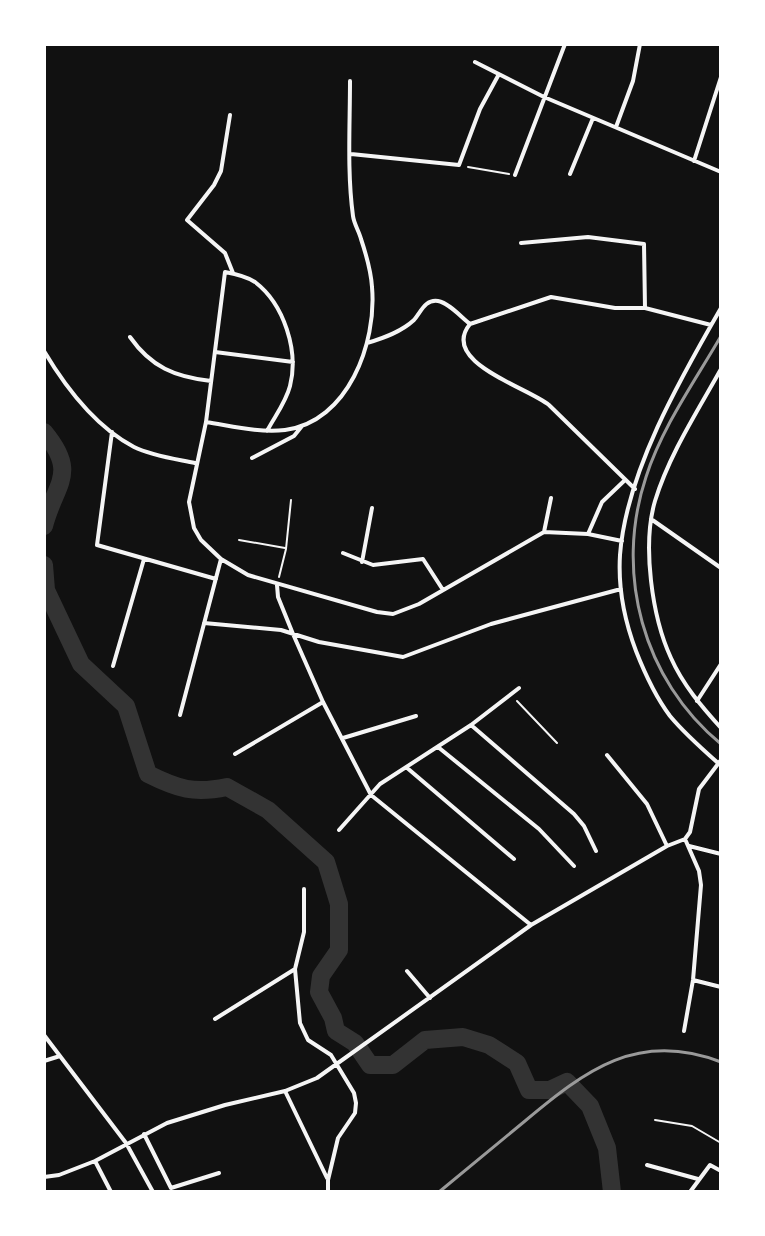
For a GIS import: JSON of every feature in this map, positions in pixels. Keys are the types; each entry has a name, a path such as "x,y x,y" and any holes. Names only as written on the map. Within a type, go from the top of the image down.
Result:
{"street":[{"path":"515,175 565,44"},
{"path":"616,127 633,81 640,44"},
{"path":"475,62 544,97 721,172"},
{"path":"351,154 459,165 480,109 499,74"},
{"path":"694,161 721,77"},
{"path":"206,422 267,431 302,426 329,411 349,387 367,343 373,289 353,213 350,81"},
{"path":"230,115 221,171 187,220 225,253 233,273"},
{"path":"570,174 593,118"},
{"path":"521,243 588,237 644,244 645,308"},
{"path":"267,431 290,388 293,362 286,328 267,294 254,281 225,272 206,422 189,502 190,517 201,540 221,559 248,575 277,585 393,614 419,604 544,532 588,534 622,541"},
{"path":"635,489 549,405 467,356 462,341 464,332 470,324 551,297 615,308 645,308 711,325"},
{"path":"367,343 396,332 433,301 441,302 470,324"},
{"path":"44,1177 59,1175 95,1161 144,1134 191,1114 285,1091 317,1078 531,925 667,846 685,839 692,825 699,789 720,761 671,717 656,695 632,640 621,589 622,541 635,489 665,412 721,308"},
{"path":"130,337 156,366 174,374 211,381"},
{"path":"44,351 87,410 112,432 135,447 195,463"},
{"path":"215,352 293,362"},
{"path":"721,369 668,468 651,519 650,565 663,635 671,658 697,701 721,728"},
{"path":"252,458 294,436 302,426"},
{"path":"112,432 97,545 216,579"},
{"path":"588,534 602,502 624,481"},
{"path":"544,532 551,498"},
{"path":"362,562 372,508"},
{"path":"651,519 721,568"},
{"path":"343,553 362,562 379,565 423,559 443,590"},
{"path":"113,666 144,559"},
{"path":"180,715 221,559"},
{"path":"277,585 278,597 323,702 371,795 531,925"},
{"path":"204,623 293,634 319,642 403,657 491,624 621,589"},
{"path":"697,701 721,664"},
{"path":"339,830 380,784 471,725 519,688"},
{"path":"235,754 323,702"},
{"path":"343,738 416,716"},
{"path":"471,725 574,814 584,826 596,851"},
{"path":"438,747 539,829 574,866"},
{"path":"607,755 647,804 667,846"},
{"path":"406,767 514,859"},
{"path":"684,1031 693,980 701,885 699,871 685,839"},
{"path":"689,846 721,854"},
{"path":"304,889 304,932 295,969 303,1032 308,1040 326,1050 354,1093 356,1103 355,1113 338,1138 328,1192"},
{"path":"215,1019 295,969"},
{"path":"407,971 430,998"},
{"path":"693,980 721,987"},
{"path":"44,1035 126,1143 153,1192"},
{"path":"44,1061 60,1056"},
{"path":"285,1091 328,1180"},
{"path":"144,1134 171,1188 219,1173"},
{"path":"95,1161 111,1192"},
{"path":"647,1165 698,1179"},
{"path":"690,1192 710,1165 721,1171"}],"lane":[{"path":"655,1120 692,1126 721,1143"}],"path":[{"path":"459,165 515,175"},
{"path":"277,585 286,549 291,500"},
{"path":"239,540 286,549"},
{"path":"510,695 557,743"}],"waterway":[{"path":"44,432 60,458 62,469 44,526"},
{"path":"44,565 46,590 81,664 126,706 148,774 186,789 227,787 268,810 326,862 339,904 339,950 321,976 319,992 333,1018 336,1031 355,1043 370,1065 393,1065 425,1040 463,1037 489,1045 517,1063 529,1090 550,1090 567,1082 590,1106 607,1148 612,1192"}],"railway":[{"path":"721,336 670,422 653,458 637,513 633,550 635,587 642,622 655,657 672,689 694,718 721,744"},
{"path":"439,1192 570,1086 615,1060 639,1053 664,1051 691,1053 721,1062"}]}
